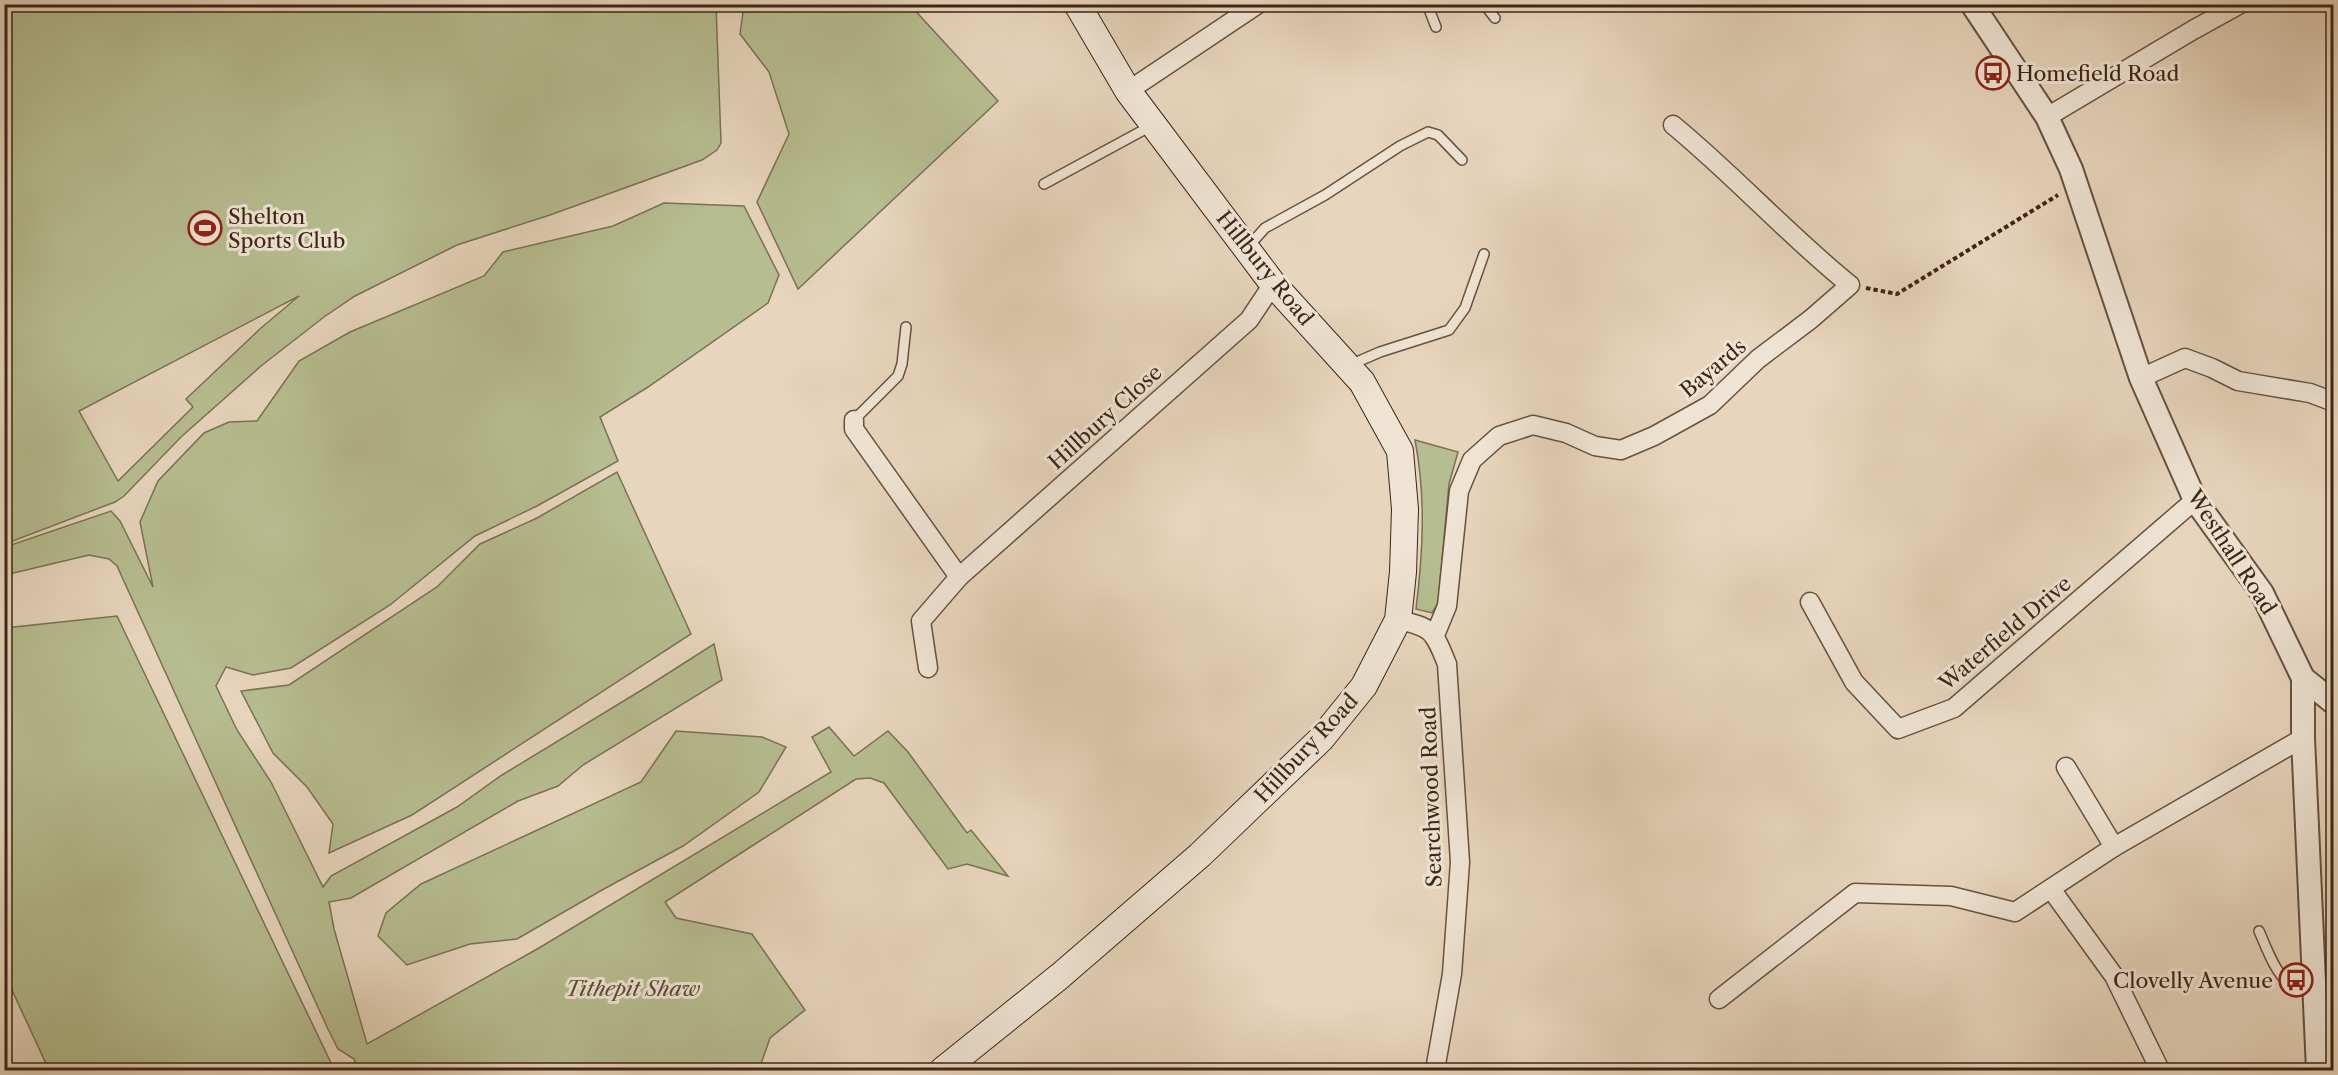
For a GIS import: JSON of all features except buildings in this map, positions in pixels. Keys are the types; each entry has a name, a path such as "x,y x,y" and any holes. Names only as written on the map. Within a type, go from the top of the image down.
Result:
{"main road":[{"name":"Hillbury Road","path":"943,1071 1060,976 1200,855 1321,739 1364,686 1398,620 1403,572 1405,509 1400,450 1362,382 1273,284 1128,91 1077,4"}],"street":[{"path":"1128,91 1258,4"},
{"name":"Westhall Road","path":"1972,4 2047,117 2076,184 2142,378 2195,500 2262,593 2302,678 2318,1071"},
{"path":"2047,117 2240,4"},
{"path":"1673,125 1770,213 1808,251 1850,285"},
{"name":"Hillbury Close","path":"928,668 921,621 959,577 1248,320 1273,284"},
{"name":"Bayards","path":"1435,635 1447,606 1459,491 1472,460 1499,436 1533,425 1566,432 1595,446 1621,450 1654,436 1710,405 1758,359 1811,319 1850,285"},
{"path":"2142,378 2185,358 2238,381 2310,393 2334,402"},
{"path":"854,420 854,429 959,577"},
{"name":"Waterfield Drive","path":"1810,602 1854,682 1898,729 1954,708 2195,500"},
{"path":"1398,620 1418,624 1435,635"},
{"name":"Searchwood Road","path":"1435,635 1447,664 1460,862 1452,974 1435,1071"},
{"path":"2302,678 2331,697"},
{"path":"1719,999 1855,893 1952,896 2015,912 2114,847 2303,738"},
{"path":"2066,767 2114,847"},
{"path":"2051,889 2114,976 2160,1071"}],"lane":[{"path":"1427,4 1436,27"},
{"path":"1484,4 1495,18"},
{"path":"1044,184 1154,125"},
{"path":"1246,249 1265,228 1325,195 1400,146 1428,132 1438,135 1462,160"},
{"path":"1348,366 1380,352 1449,330 1465,308 1484,254"},
{"path":"854,420 898,376 903,364 906,327"},
{"path":"2259,931 2275,966 2286,981 2297,985 2315,986"}],"path":[{"path":"1850,285 1897,294 2076,184"}],"green space":[{"path":"898,4 901,8 910,5 998,101 798,289 757,202 789,134 769,72 740,34 744,5"},
{"name":"Shelton Sports Club","path":"4,5 716,5 721,143 717,150 702,160 550,215 457,245 355,296 261,366 181,437 124,496 115,502 5,544","holes":["299,296 261,328 186,399 193,407 118,481 79,411"]},
{"name":"Tithepit Shaw","path":"664,203 744,206 779,275 768,303 648,387 600,417 618,461 537,506 475,536 390,605 291,668 253,675 226,667 216,686 237,730 271,782 323,887 331,876 457,807 502,775 714,644 722,680 583,765 558,786 518,801 351,898 329,902 334,929 367,1044 539,948 831,772 812,737 829,727 854,756 888,731 908,752 967,833 971,830 1008,876 967,864 948,869 884,783 870,778 856,779 665,902 676,918 752,934 805,1010 770,1038 759,1070 358,1070 354,1059 338,1049 327,1027 117,566 109,559 89,555 5,575 5,547 111,511 120,521 153,587 140,522 158,481 204,433 229,422 257,421 299,361 350,332 484,276 503,252 613,226"},
{"path":"1415,440 1458,452 1449,484 1438,603 1432,613 1416,609 1422,503"},
{"path":"617,472 691,634 412,815 329,853 333,824 307,787 273,753 241,691 289,685 437,587 480,544 537,518"},
{"path":"117,616 331,1063 319,1070 49,1070 5,975 5,628"},
{"path":"676,731 762,737 786,747 759,792 683,846 517,939 470,944 407,965 378,936 386,913 421,884 641,782"}],"place":[{"name":"Homefield Road","path":"1993,73"},
{"name":"Shelton Sports Club","path":"205,228"},
{"name":"Clovelly Avenue","path":"2296,980"}]}
